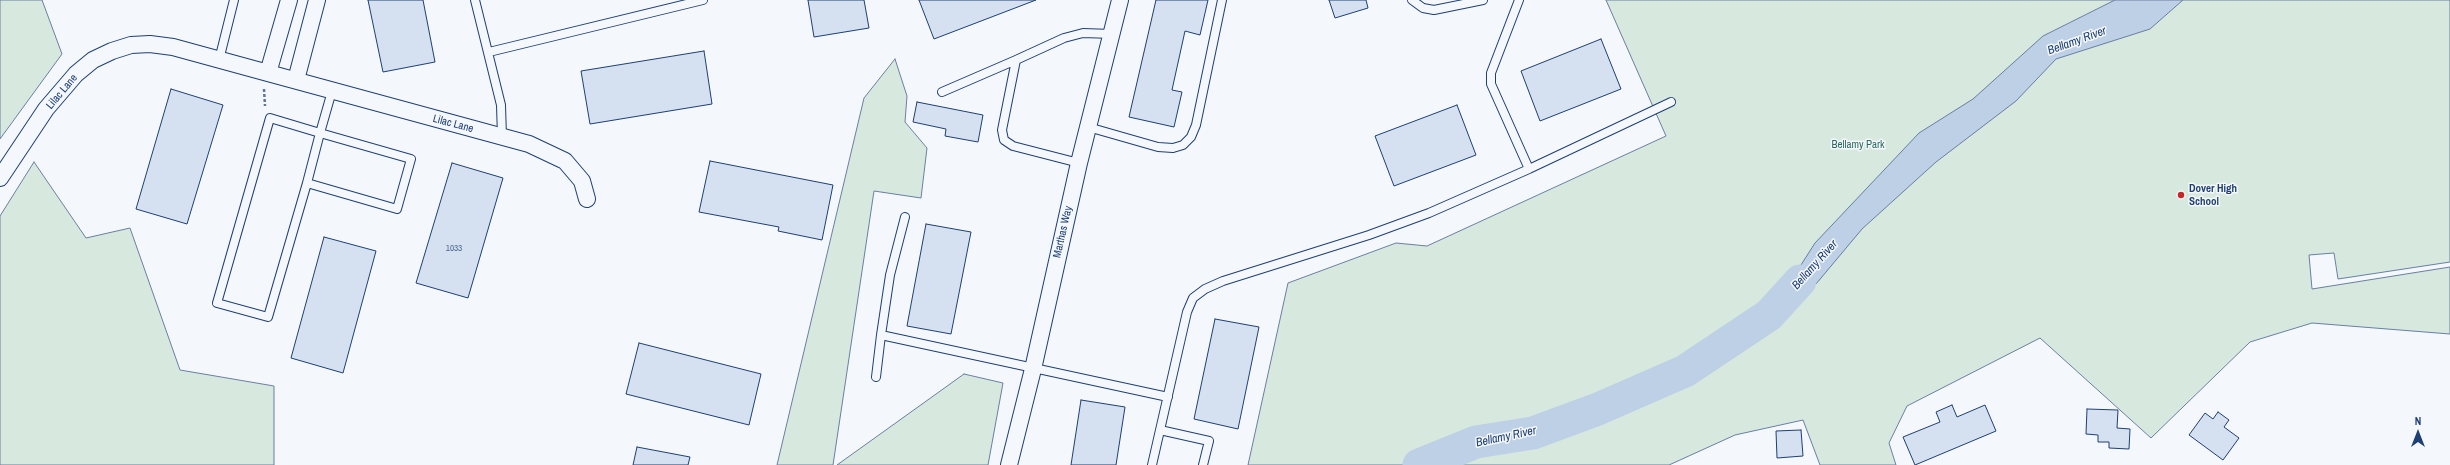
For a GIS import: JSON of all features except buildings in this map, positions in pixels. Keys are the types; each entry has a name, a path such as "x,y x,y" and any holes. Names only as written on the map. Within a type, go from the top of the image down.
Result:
{"street":[{"path":"267,78 289,0"},
{"path":"296,80 317,0"},
{"name":"Marthas Way","path":"1009,465 1033,369 1079,163 1120,0"},
{"name":"Lilac Lane","path":"0,178 60,91 76,74 94,60 119,49 150,44 218,60 267,78 296,80 332,92 529,144 565,161 582,181 587,199"}],"lane":[{"path":"218,60 234,0"},
{"path":"475,0 501,105 502,137"},
{"path":"489,52 704,0"},
{"path":"1088,127 1158,147 1173,148 1183,145 1191,137 1196,125 1222,0"},
{"path":"1412,0 1423,8 1434,10 1483,0"},
{"path":"1519,0 1491,73 1491,84 1529,169"},
{"path":"942,92 1064,38 1083,33 1112,34"},
{"path":"1016,60 1002,130 1004,140 1013,146 1079,163"},
{"path":"307,183 397,209 411,159 320,133 270,118 217,303 268,317 307,183 320,133 332,92"},
{"path":"1152,465 1187,312 1193,298 1205,289 1223,281 1369,235 1429,213 1529,169 1671,102"},
{"path":"876,377 890,275 904,217"},
{"path":"881,335 1168,397"},
{"path":"1160,430 1209,441 1203,465"}],"path":[{"path":"267,78 264,105 270,118"}],"green space":[{"path":"0,0 42,0 62,54 0,139"},
{"name":"Bellamy Park","path":"1606,0 2450,0 2450,262 2338,279 2334,253 2309,255 2312,289 2450,267 2450,334 2312,323 2250,342 2151,438 2040,338 1907,406 1889,443 1896,465 1820,465 1803,420 1735,435 1669,465 1248,465 1288,283 1396,243 1427,246 1666,136"},
{"path":"895,59 907,96 905,122 927,148 921,198 874,191 833,465 777,465 864,98"},
{"path":"34,162 86,238 130,228 180,370 274,386 274,465 0,465 0,216"},
{"path":"964,374 1003,383 988,465 837,465"}],"water":[{"path":"2115,0 2183,0 2150,29 2056,59 2016,101 1936,162 1862,229 1816,284 1769,315 1815,243 1919,133 1973,99 2043,36"}],"waterway":[{"name":"Bellamy River","path":"1419,465 1476,442 1533,433 1598,409 1685,371 1769,315 1800,281"}],"place":[{"name":"Dover High School","path":"2181,195"}]}
